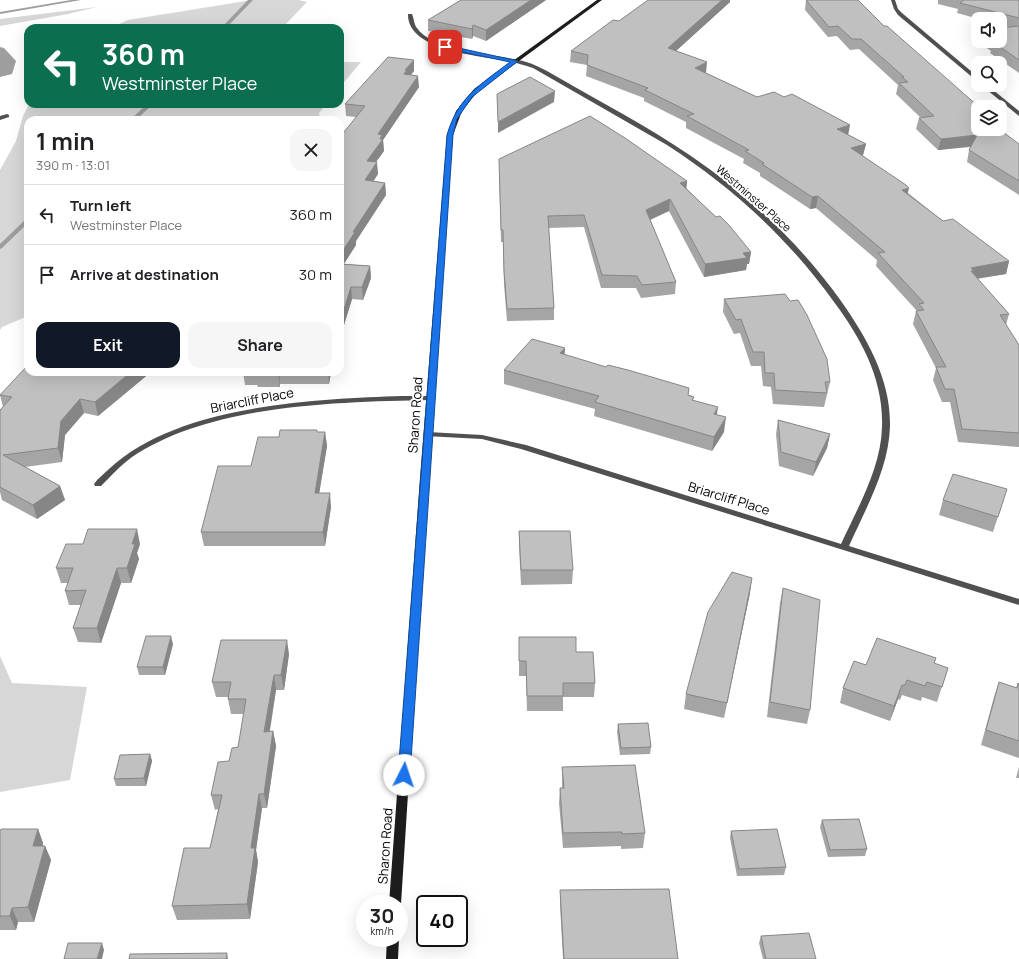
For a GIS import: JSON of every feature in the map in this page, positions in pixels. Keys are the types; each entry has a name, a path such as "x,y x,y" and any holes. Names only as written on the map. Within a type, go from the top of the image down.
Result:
{"street":[{"name":"Sharon Road","path":"396,895 446,164 451,129 459,111 470,96 515,61 600,0"},
{"path":"893,0 895,7 900,14 971,74"},
{"name":"Westminster Place","path":"410,15 410,21 413,28 437,44 463,51 515,61 536,68 676,149 722,181 776,228 805,258 848,316 863,341 878,373 884,400 886,425 881,460 844,547"},
{"path":"992,92 1019,114"},
{"path":"0,118 7,116"},
{"name":"Briarcliff Place","path":"98,484 124,459 148,444 177,432 215,420 256,410 310,402 356,399 430,398"},
{"name":"Briarcliff Place","path":"428,434 466,435 500,440 1019,602"},
{"path":"392,959 393,947"}],"shaded area":[{"path":"252,0 299,0 307,2 286,24 120,24 128,20"},
{"path":"97,7 68,14 0,26 0,19"},
{"path":"0,47 4,48 16,61 12,74 0,77"},
{"path":"344,62 361,62 344,82"},
{"path":"27,108 323,108 319,113 319,116 24,116 24,318 2,327 0,330 0,170 16,141 23,116"},
{"path":"0,656 12,683 87,687 70,780 0,792"}],"building":[{"path":"461,0 531,0 486,30 473,25 472,29 428,20"},
{"path":"648,0 722,0 668,48 707,62 695,68 757,97 774,92 784,97 792,94 850,125 837,129 866,144 851,148 906,185 909,188 902,190 943,221 953,219 1009,261 971,268 974,271 971,271 1009,314 1000,315 1019,345 1019,433 962,429 954,389 945,389 936,367 946,367 916,311 924,310 919,304 924,303 878,253 885,252 818,196 812,197 745,151 749,150 687,116 694,114 645,90 648,88 587,65 588,55 571,51 613,20 619,21"},
{"path":"806,0 858,0 884,26 887,26 971,100 971,136 941,139 919,118 934,116 899,83 908,82 902,77 904,77 861,39 852,39 838,26 829,27"},
{"path":"964,0 1019,0 1019,18 1007,15 1007,12 995,12 960,3"},
{"path":"1019,26 1019,60 1002,48 1007,48 1007,27"},
{"path":"388,57 414,60 405,70 407,70 404,74 418,76 378,134 382,135 380,139 383,139 367,161 377,162 365,180 385,183 353,232 355,232 344,249 344,132 365,106 345,104"},
{"path":"530,77 555,91 498,122 497,94"},
{"path":"590,116 625,138 687,181 680,183 716,217 720,216 728,224 751,252 743,253 747,258 705,264 670,199 646,210 676,282 642,285 637,276 602,275 584,215 548,216 554,308 507,309 503,230 501,230 499,159"},
{"path":"1007,135 1019,144 1019,181 969,150 976,136"},
{"path":"344,264 370,266 362,287 351,287 344,309"},
{"path":"785,294 790,301 798,300 807,315 827,359 830,382 825,382 827,393 775,390 774,373 765,373 764,352 753,352 741,319 736,320 724,299"},
{"path":"532,339 565,348 560,353 606,367 608,365 628,370 689,388 688,395 694,397 692,400 718,407 714,414 726,417 714,437 595,402 599,396 504,370"},
{"path":"24,369 24,376 126,376 95,402 80,399 61,421 58,448 3,455 60,486 33,505 0,487 0,410 12,397 0,395"},
{"path":"778,420 830,434 816,462 781,452"},
{"path":"280,430 317,430 317,432 325,432 315,493 330,493 323,532 201,532 218,466 251,466 258,437 279,437"},
{"path":"953,474 1007,489 998,517 943,500"},
{"path":"88,529 137,529 132,544 135,544 127,568 117,568 97,628 73,628 86,590 65,591 73,568 56,568 66,544 83,544"},
{"path":"519,531 570,531 573,570 521,570"},
{"path":"732,572 752,578 727,703 686,694 708,612"},
{"path":"783,588 820,600 810,710 770,702"},
{"path":"146,636 171,636 163,667 137,667"},
{"path":"519,637 576,637 576,652 593,652 595,683 563,683 563,696 527,696 526,661 519,661"},
{"path":"877,638 936,658 934,663 948,668 942,687 927,682 925,686 907,680 905,685 902,685 894,706 843,688 854,661 866,665"},
{"path":"221,640 287,640 281,675 274,675 264,732 273,731 264,794 259,794 251,848 255,848 247,904 172,906 184,848 210,848 222,795 211,795 218,762 229,761 232,748 238,747 246,699 228,699 231,682 212,682"},
{"path":"999,682 1017,688 1018,683 1019,684 1019,741 986,730"},
{"path":"648,723 651,747 621,748 618,724"},
{"path":"150,754 144,778 114,779 120,755"},
{"path":"635,765 645,833 563,833 560,788 564,788 562,767"},
{"path":"859,819 867,849 830,850 822,820"},
{"path":"1,829 38,829 33,846 45,846 28,907 12,908 10,916 0,916"},
{"path":"777,829 786,867 739,869 731,831"},
{"path":"669,889 678,959 564,959 560,890"},
{"path":"809,933 816,959 766,959 761,936"},
{"path":"68,943 102,943 97,959 64,959"},
{"path":"227,953 226,959 129,959 130,954"}],"waterway":[{"path":"0,13 79,0"},
{"path":"227,24 251,0"},
{"path":"137,116 146,108"},
{"path":"0,247 24,224"}],"route":[{"path":"404,775 424,478 450,135 454,119 470,96 483,84 515,61 445,47"}]}
